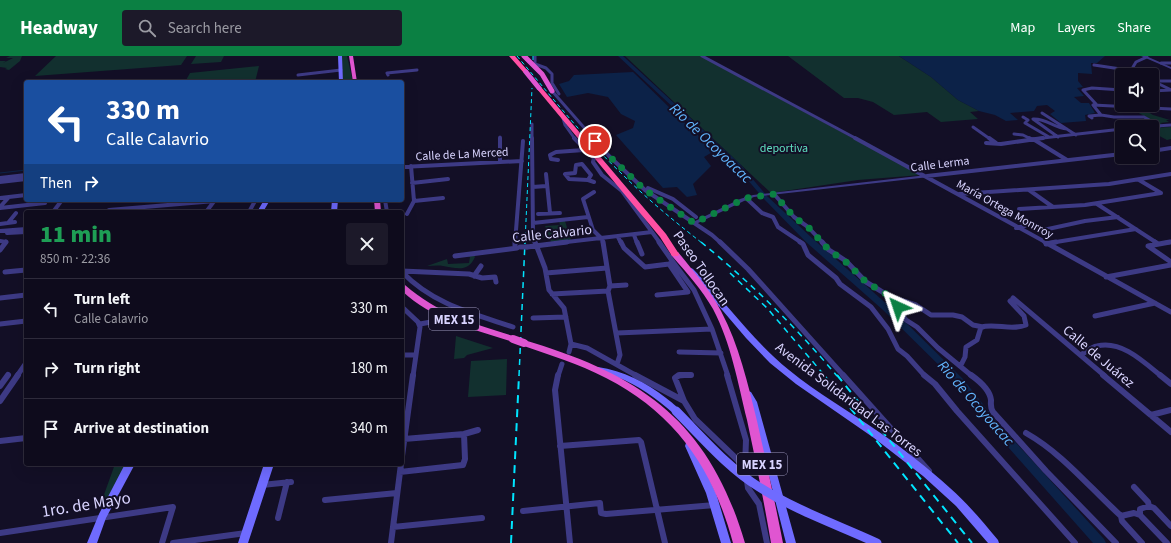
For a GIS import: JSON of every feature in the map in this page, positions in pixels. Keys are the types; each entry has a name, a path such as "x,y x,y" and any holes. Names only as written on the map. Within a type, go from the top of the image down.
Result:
{"highway":[{"path":"351,56 355,80"},
{"path":"356,56 360,80"},
{"name":"Paseo Tollocan","path":"512,56 663,236 698,281 717,310 730,343 743,386 778,543"},
{"path":"524,56 542,74 552,91"},
{"name":"MEX 15","path":"404,289 418,300 439,313 564,356 598,370 620,381 674,416 714,476 727,503 739,543"}],"main road":[{"path":"340,56 341,80"},
{"name":"Avenida Solidaridad Las Torres","path":"676,254 700,278 756,346 769,358 806,388 890,445 947,491 994,543"},
{"path":"743,386 753,402 771,462 791,543"},
{"path":"674,416 700,466 715,505 726,543"},
{"path":"674,416 732,466 758,486 810,514 877,543"},
{"path":"92,543 102,517 129,466"},
{"path":"243,543 268,466"}],"street":[{"path":"536,56 535,64 550,71 554,78 552,81 556,91 612,154 649,189 673,199 696,218"},
{"name":"María Ortega Monrroy","path":"702,56 925,175 1016,228 1171,312"},
{"path":"1132,68 1136,61 1145,57 1171,68"},
{"path":"1161,63 1171,63"},
{"path":"1094,65 1115,70"},
{"path":"298,75 341,70"},
{"path":"388,75 387,73 418,70"},
{"path":"309,74 309,80"},
{"path":"1159,81 1171,81"},
{"path":"1159,84 1171,90"},
{"path":"1100,115 1101,113 1083,90 1092,88 1115,90"},
{"path":"1159,91 1171,90"},
{"path":"552,91 609,156 645,190 712,235 748,269 947,491"},
{"path":"1095,105 1171,109"},
{"path":"562,114 561,117 566,126 584,150 594,158 593,162 602,175 622,191 652,232 688,292 657,295"},
{"path":"1033,120 1041,116 1076,135"},
{"path":"1092,118 1089,116 1144,117 1160,126 1171,125"},
{"path":"1144,116 1160,126"},
{"path":"1049,137 1025,123 1028,120 1024,117 1033,120 1058,137"},
{"path":"532,124 532,233 546,273 549,290 564,308 571,344 569,352"},
{"path":"973,127 996,144"},
{"path":"986,144 1115,130"},
{"path":"1014,134 1032,139 1067,160"},
{"path":"500,137 500,162"},
{"path":"517,248 523,141"},
{"path":"1159,150 1170,149"},
{"path":"558,160 551,159 550,154 556,152 584,150"},
{"name":"Calle Lerma","path":"762,194 1115,155"},
{"path":"522,161 525,157 532,156"},
{"name":"Calle de La Merced","path":"404,167 522,161"},
{"path":"590,174 585,166 579,164 576,165 575,173 564,174 569,179 588,180 594,182"},
{"path":"407,214 414,201 411,166"},
{"path":"588,180 590,174 598,168"},
{"path":"0,178 24,174"},
{"path":"546,174 550,214"},
{"path":"590,174 602,175"},
{"path":"958,194 1029,190 1139,180 1171,174"},
{"path":"0,182 24,179"},
{"path":"412,183 448,180"},
{"path":"1019,209 1097,204 1161,193 1139,180"},
{"path":"533,187 546,186"},
{"name":"Calle Lerma","path":"762,194 774,194 832,186"},
{"path":"1029,190 1053,207"},
{"path":"594,192 584,197 588,218 594,231 602,239 620,355 617,364"},
{"path":"692,222 696,218 738,197 762,194"},
{"path":"692,222 746,198 762,194"},
{"path":"774,194 794,217 808,227 829,250 846,262 866,282 897,302 900,312 906,320 917,327 938,348 979,381 989,394 991,399 990,406 993,412 1046,471 1116,543"},
{"path":"0,198 24,195"},
{"path":"0,208 9,197"},
{"path":"414,201 443,198"},
{"path":"746,198 762,214 773,218 778,227 803,244 808,255 836,278 840,284 871,307 888,330 898,349 907,356 934,384 1075,543"},
{"path":"172,202 110,209 185,202"},
{"path":"0,208 45,203"},
{"path":"1097,204 1158,244"},
{"path":"8,223 16,213"},
{"path":"538,214 560,213"},
{"path":"1016,228 1028,225 1040,229 1048,229 1118,217"},
{"path":"533,223 588,218"},
{"path":"0,224 15,222"},
{"path":"1046,244 1136,229"},
{"path":"3,232 23,231"},
{"name":"Calle Calvario","path":"455,256 652,232"},
{"path":"634,235 642,254"},
{"path":"618,237 624,248 645,267 671,263"},
{"path":"0,250 3,241"},
{"path":"1171,242 1148,246 1171,262"},
{"path":"671,263 694,290 712,329 720,352 746,440 745,467 748,488 759,504 767,543"},
{"path":"1106,277 1171,265"},
{"path":"474,276 481,266"},
{"path":"546,273 607,268"},
{"path":"5,272 24,270"},
{"path":"404,272 474,276 495,279"},
{"path":"404,274 426,293 450,308 513,328"},
{"path":"552,294 626,285"},
{"path":"0,298 24,295"},
{"path":"891,297 916,305 931,315 953,315 962,317 973,325 983,326"},
{"name":"Calle de Juárez","path":"983,326 992,325 1020,327 1026,325 1024,316 1010,302 1013,299 1171,432"},
{"path":"1095,316 1155,303"},
{"path":"404,309 420,326"},
{"path":"404,314 409,314"},
{"path":"420,326 439,317"},
{"path":"533,318 566,317"},
{"path":"0,324 24,321"},
{"path":"420,326 404,439 464,434 478,430"},
{"path":"960,365 965,357 966,347 972,342 978,340 979,330 983,326"},
{"path":"617,333 712,329"},
{"path":"571,344 587,348 684,401"},
{"path":"1080,355 1094,346 1103,344 1124,348 1171,384"},
{"path":"679,352 720,352"},
{"path":"404,356 416,355"},
{"path":"562,364 555,390 560,446 568,507 570,543"},
{"path":"0,401 24,367"},
{"path":"0,376 8,375 0,387 9,388"},
{"path":"691,375 676,376 675,378 684,401 695,419 745,467"},
{"path":"1151,415 1171,410"},
{"path":"1026,433 1059,454 1109,506 1121,516 1122,521 1142,543"},
{"path":"400,472 463,465 465,459 464,434"},
{"path":"0,441 24,438"},
{"path":"560,446 639,440 641,442 666,543"},
{"path":"391,543 401,466"},
{"path":"262,485 289,482 278,518"},
{"path":"1134,487 1148,502 1149,506 1154,508 1171,526"},
{"path":"325,500 397,493"},
{"path":"523,511 600,503 601,513 606,514 658,511 715,505"},
{"name":"1ro. de Mayo","path":"0,533 172,506 174,507 162,543"},
{"path":"1140,515 1140,509 1149,506"},
{"path":"1121,516 1134,513 1140,515 1167,543"},
{"path":"393,527 482,518"},
{"path":"173,543 246,533"}],"green space":[{"path":"10,56 22,56 20,61 9,70 5,69 7,68 0,67 0,61 6,61 3,63 13,58 6,58"},
{"path":"56,56 187,56 181,65 35,76"},
{"path":"196,56 224,56 221,62 191,64"},
{"path":"340,56 347,56 353,80 341,80"},
{"name":"deportiva","path":"625,56 701,56 921,175 858,180 771,193"},
{"path":"788,56 899,56 931,77 958,100 979,111 970,112 978,119 941,122 927,112 894,115 873,102 858,98 844,98"},
{"path":"259,66 256,80 186,80 190,73"},
{"path":"1137,112 1148,112 1170,120 1166,120 1169,122 1160,123 1162,124 1160,125 1159,120 1151,120"},
{"path":"1171,127 1171,139 1167,140 1159,136 1159,128"},
{"path":"559,221 565,221 571,240 551,242 549,236 541,238 540,234 548,233 545,226 560,225"},
{"path":"474,255 475,257 469,265 461,268 427,266 447,259 448,264 469,263 470,257 467,256"},
{"path":"456,336 493,348 467,355 464,358 454,359"},
{"path":"507,359 506,395 468,397 471,361"},
{"path":"114,466 125,466 106,502 101,503"}],"water":[{"path":"899,56 1105,56 1097,63 1091,63 1092,74 1078,73 1078,81 1083,87 1077,88 1084,96 1074,97 1081,103 1089,103 1095,113 1085,115 1086,121 1061,123 1050,114 1055,111 1047,105 1037,106 1034,111 1010,113 1018,120 1006,121 995,115 979,111 958,100 931,77"},
{"path":"633,72 714,151 704,157 711,166 693,184 697,195 687,197 677,187 663,188 616,135 633,128 635,121 621,114 608,97 588,93 567,97 559,84 569,81 574,75"}],"waterway":[{"name":"Rio de Ocoyoacac","path":"620,56 738,165 765,197 809,240 886,308 960,381 995,426 1100,543"},
{"path":"0,173 24,170"}],"tunnel":[{"path":"441,315 448,309"}],"railway":[{"path":"517,56 607,159 650,200 702,243"},
{"path":"533,56 533,70"},
{"path":"525,243 532,88"},
{"path":"519,376 525,242"},
{"path":"701,242 738,273 772,306 837,376"},
{"path":"730,273 767,308 825,376"},
{"path":"511,543 519,375"},
{"path":"824,375 958,543"},
{"path":"837,375 972,543"}],"route":[{"path":"595,141 645,190 694,223 746,198 774,194 794,217 808,227 828,247 829,250 846,262 866,282 894,299 897,302 898,307"}]}
